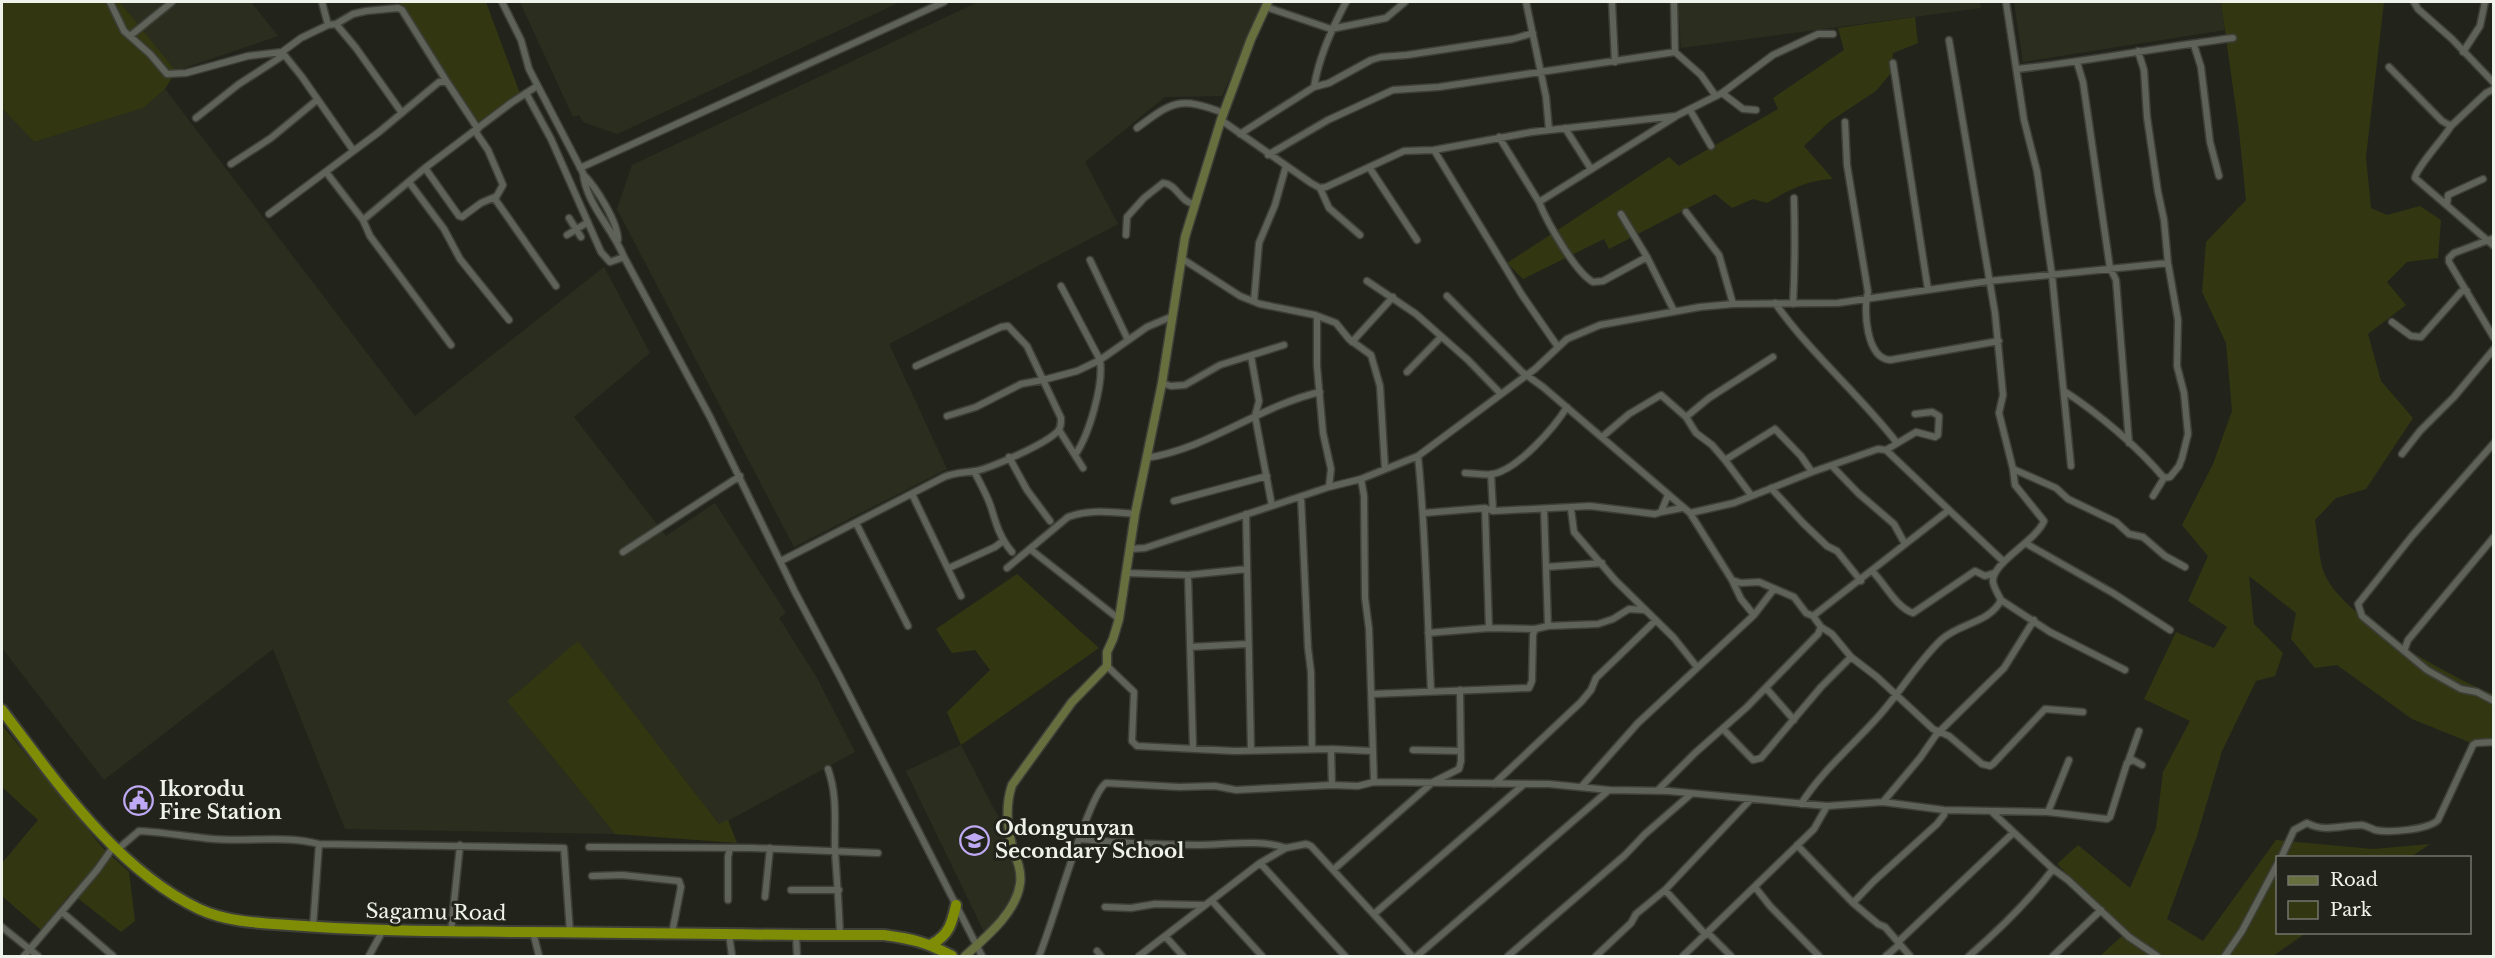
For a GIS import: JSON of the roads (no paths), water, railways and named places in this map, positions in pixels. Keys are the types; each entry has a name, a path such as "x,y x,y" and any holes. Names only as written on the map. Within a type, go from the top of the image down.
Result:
{"highway":[{"name":"Sagamu Road","path":"2,710 86,817 116,847 175,896 201,910 233,920 383,930 884,935 932,944 952,957"},
{"path":"932,944 942,939 948,931 956,905"}],"street":[{"path":"110,2 124,31 150,54 167,74 186,73 248,56 283,54"},
{"path":"130,36 172,2"},
{"path":"322,2 328,25"},
{"path":"502,2 520,40 529,69 581,171 601,217 612,235 618,240 624,256 740,476 781,561 978,945 982,957"},
{"path":"581,171 944,2"},
{"path":"1314,87 1331,29 1346,2"},
{"path":"965,957 1012,906 1020,886 1021,877 1007,811 1012,785 1072,702 1107,666 1107,652 1119,619 1135,514 1162,383 1181,258 1194,204 1222,116 1267,4 1331,29 1386,18 1405,2"},
{"path":"1526,2 1541,73 1549,130"},
{"path":"1612,2 1615,62"},
{"path":"1674,2 1675,52 1718,94 1743,109 1756,110"},
{"path":"2006,2 2024,120 2037,171 2052,275 2071,466"},
{"path":"2414,2 2418,9 2493,83"},
{"path":"2463,52 2480,26 2485,2"},
{"path":"196,118 239,84 283,54 301,38 360,12 398,8 418,33 476,130 503,185 495,197 481,203 462,217 425,168"},
{"path":"336,24 402,113"},
{"path":"1240,134 1314,87 1329,83 1371,60 1513,39 1533,33"},
{"path":"1539,202 1676,116 1718,94 1773,55 1818,34 1833,34"},
{"path":"2018,69 2233,38"},
{"path":"1873,572 1910,613 1931,603 1954,583 1975,571 1985,576 1994,573 2027,544 2044,520 2014,485 2013,469 1999,413 2003,394 1999,341 1949,40"},
{"path":"2194,45 2201,67 2210,142 2219,176"},
{"path":"2138,51 2144,70 2147,117 2178,320 2177,366 2184,393 2187,434 2179,466 2170,477 2164,478 2152,496"},
{"path":"1268,155 1328,120 1393,90 1439,87 1675,52"},
{"path":"283,54 353,150"},
{"path":"2077,62 2110,268 2116,280 2129,443"},
{"path":"1893,63 1928,290"},
{"path":"2389,67 2442,121 2451,126"},
{"path":"269,214 402,113 435,84 447,82"},
{"path":"363,220 425,168 537,86"},
{"path":"2493,89 2451,126 2415,176 2416,180 2490,239 2493,246"},
{"path":"526,93 551,139 601,252 610,262 624,256"},
{"path":"231,164 271,138 317,100"},
{"path":"1137,128 1159,111 1177,103 1198,104 1222,116 1240,134 1268,155 1320,188 1329,208 1360,235"},
{"path":"1690,110 1712,146"},
{"path":"1320,188 1346,180 1404,151 1434,150 1549,130 1676,116"},
{"path":"1845,122 1847,165 1868,292 1864,300 1873,348 1883,360 1999,341"},
{"path":"1565,128 1591,169"},
{"path":"1500,137 1554,231 1578,268 1593,282 1603,281 1647,257"},
{"path":"1434,150 1522,296 1558,347"},
{"path":"1254,301 1259,243 1275,205 1286,166"},
{"path":"1369,167 1417,240"},
{"path":"326,172 363,220 370,236 451,345"},
{"path":"2447,205 2448,195 2452,191 2482,180"},
{"path":"409,182 444,229 466,267 509,320"},
{"path":"1126,235 1127,217 1144,198 1163,183 1170,184 1185,201 1194,204"},
{"path":"495,197 556,286"},
{"path":"1793,304 1793,260 1796,240 1794,198"},
{"path":"1686,212 1719,255 1733,304"},
{"path":"1621,214 1647,257 1674,311"},
{"path":"569,218 581,237"},
{"path":"567,235 588,222"},
{"path":"2490,239 2454,253 2449,258 2449,262 2493,338"},
{"path":"1181,258 1236,293 1260,304 1317,316 1336,323 1352,342 1371,355 1381,394 1385,469"},
{"path":"1089,260 1128,340"},
{"path":"1130,549 1145,548 1329,487 1361,479 1418,456 1543,363 1558,347 1581,332 1600,325 1674,311 1733,304 1838,303 1989,281 2168,263"},
{"path":"1367,281 1416,314 1468,360 1500,393"},
{"path":"1061,285 1100,360 1101,381 1090,424 1075,455"},
{"path":"2392,322 2411,336 2421,337 2462,291 2467,292"},
{"path":"1447,296 1514,365 1567,407 1689,513 1700,527 1741,599 1754,615"},
{"path":"1352,342 1393,297"},
{"path":"1775,303 1798,335 1880,421 1897,443"},
{"path":"947,416 976,408 1021,384 1077,371 1100,360 1156,322 1173,316"},
{"path":"1317,316 1316,351 1323,433 1331,469 1329,487"},
{"path":"915,366 1005,326 1013,329 1027,346 1061,418 1059,430 1083,468"},
{"path":"1407,372 1441,337"},
{"path":"1162,383 1171,386 1185,385 1220,365 1284,345"},
{"path":"2402,454 2420,431 2454,397 2493,349"},
{"path":"1251,356 1258,401 1255,416 1272,506"},
{"path":"1686,417 1709,398 1773,357"},
{"path":"2064,391 2129,443 2164,478"},
{"path":"1146,458 1167,455 1283,403 1320,392"},
{"path":"1602,437 1629,414 1659,395 1663,395 1686,417 1696,433 1712,445 1751,495"},
{"path":"1465,473 1491,474 1506,469 1533,447 1567,407"},
{"path":"1689,513 1734,503 1812,472 1878,450 1886,450 1916,432 1938,435 1939,416 1932,412 1915,414"},
{"path":"1725,460 1775,429 1787,439 1812,472"},
{"path":"781,561 956,471 974,471 1008,458 1035,446 1059,430"},
{"path":"2493,443 2412,536 2358,604 2362,616 2427,670 2451,684 2477,692 2493,701"},
{"path":"1886,450 2004,562"},
{"path":"1418,456 1424,513 1431,691"},
{"path":"1008,458 1027,490 1050,521"},
{"path":"1841,463 1842,476"},
{"path":"1832,466 1858,493 1894,524 1905,544"},
{"path":"2013,469 2056,488 2068,499 2116,522 2129,534 2143,537 2165,556 2185,567"},
{"path":"974,471 1003,542 1011,552"},
{"path":"1491,474 1493,511"},
{"path":"623,552 740,476"},
{"path":"1174,501 1267,476"},
{"path":"1361,479 1364,496 1365,598 1372,694 1374,782"},
{"path":"1771,488 1827,546 1837,551 1861,581"},
{"path":"912,494 961,596"},
{"path":"1661,512 1668,495"},
{"path":"1300,497 1311,672 1312,749"},
{"path":"1424,513 1485,508 1493,511 1571,509 1590,506 1648,514 1682,508"},
{"path":"1485,508 1489,628"},
{"path":"1545,509 1548,626"},
{"path":"1571,509 1574,532 1628,594 1674,638 1697,667"},
{"path":"1813,616 1873,572 1949,510"},
{"path":"1007,568 1068,517 1102,512 1135,514"},
{"path":"1246,514 1251,750"},
{"path":"856,523 908,626"},
{"path":"2404,651 2408,640 2493,537"},
{"path":"949,568 1003,542"},
{"path":"2027,544 2113,593 2170,630"},
{"path":"1030,549 1119,619"},
{"path":"1591,563 1594,554"},
{"path":"1546,567 1602,563"},
{"path":"1126,573 1188,575 1247,569"},
{"path":"1994,573 1993,583 2001,600 2050,632 2125,670"},
{"path":"1188,575 1189,692 1193,747"},
{"path":"1732,580 1741,583 1759,582 1794,597 1806,613 1813,616 1822,630 1842,644 1851,657 1939,732 1949,736 1982,764 1990,766 2045,709 2083,712"},
{"path":"1582,786 1638,723 1754,615 1774,589"},
{"path":"1628,594 1629,609"},
{"path":"1801,804 1879,716 1942,639 1986,616 2001,600"},
{"path":"1428,633 1489,628 1532,631 1548,626 1606,622 1629,609 1644,610"},
{"path":"1883,802 1939,732 2000,673 2034,620"},
{"path":"1493,784 1581,702 1591,690 1596,678 1655,621"},
{"path":"1657,791 1766,688 1822,630"},
{"path":"1372,694 1529,688 1532,681 1532,631"},
{"path":"1190,647 1247,644"},
{"path":"1723,729 1755,760 1767,753 1821,687 1851,657"},
{"path":"1107,666 1134,692 1132,729 1134,745 1251,750 1331,748 1372,751"},
{"path":"1766,688 1794,720"},
{"path":"1333,870 1433,782 1460,769 1460,690"},
{"path":"1508,957 1625,855 1684,797 1692,794 1827,806 1883,802 1944,810 2048,812 2108,819 2139,731"},
{"path":"2282,856 2294,830 2307,824 2323,829 2361,825 2375,830 2418,829 2433,825 2438,820 2473,745 2493,742"},
{"path":"1331,748 1332,785"},
{"path":"1413,750 1461,751"},
{"path":"2048,812 2069,760"},
{"path":"2128,762 2134,761 2142,765"},
{"path":"828,769 835,796 835,851 840,935"},
{"path":"1040,957 1098,790 1106,783 1179,787 1215,786 1236,790 1332,785 1358,786 1374,782 1493,784 1515,787"},
{"path":"1413,782 1419,794"},
{"path":"1374,914 1515,787 1523,784 1582,786 1609,790 1668,791 1684,797"},
{"path":"1664,784 1668,791"},
{"path":"1417,957 1609,790"},
{"path":"1807,795 1811,805"},
{"path":"1596,957 1631,923 1636,914 1665,890 1751,799"},
{"path":"1683,957 1814,829 1827,806"},
{"path":"1853,903 1937,824 1944,815 1944,810"},
{"path":"1992,812 2129,937 2157,957"},
{"path":"24,957 116,847 139,831 175,833 211,839 319,844 564,848 570,933"},
{"path":"1888,955 2013,833"},
{"path":"1080,839 1139,845 1249,844 1277,845 1286,848"},
{"path":"313,927 319,844"},
{"path":"451,931 460,845"},
{"path":"1139,957 1260,863 1286,848 1308,845 1412,957"},
{"path":"1797,846 1853,903 1885,927 1908,954"},
{"path":"589,847 770,848 878,853"},
{"path":"728,900 730,848"},
{"path":"765,897 770,848"},
{"path":"1260,863 1345,957"},
{"path":"2225,957 2276,865"},
{"path":"1969,957 2030,898 2053,869"},
{"path":"592,876 621,875 679,881 681,887 672,933"},
{"path":"1755,887 1819,957"},
{"path":"790,890 838,890"},
{"path":"1665,890 1731,957"},
{"path":"1212,901 1262,957"},
{"path":"1105,908 1131,908 1155,904 1204,905"},
{"path":"2053,957 2102,910"},
{"path":"62,912 113,957"},
{"path":"2,927 38,957"},
{"path":"369,957 383,930"},
{"path":"532,932 539,957"},
{"path":"729,934 732,957"},
{"path":"796,935 797,957"},
{"path":"1165,936 1183,957"},
{"path":"1888,955 1908,954"}],"place":[{"name":"Ikorodu Fire Station","path":"138,800"},
{"name":"Odongunyan Secondary School","path":"974,840"}]}
